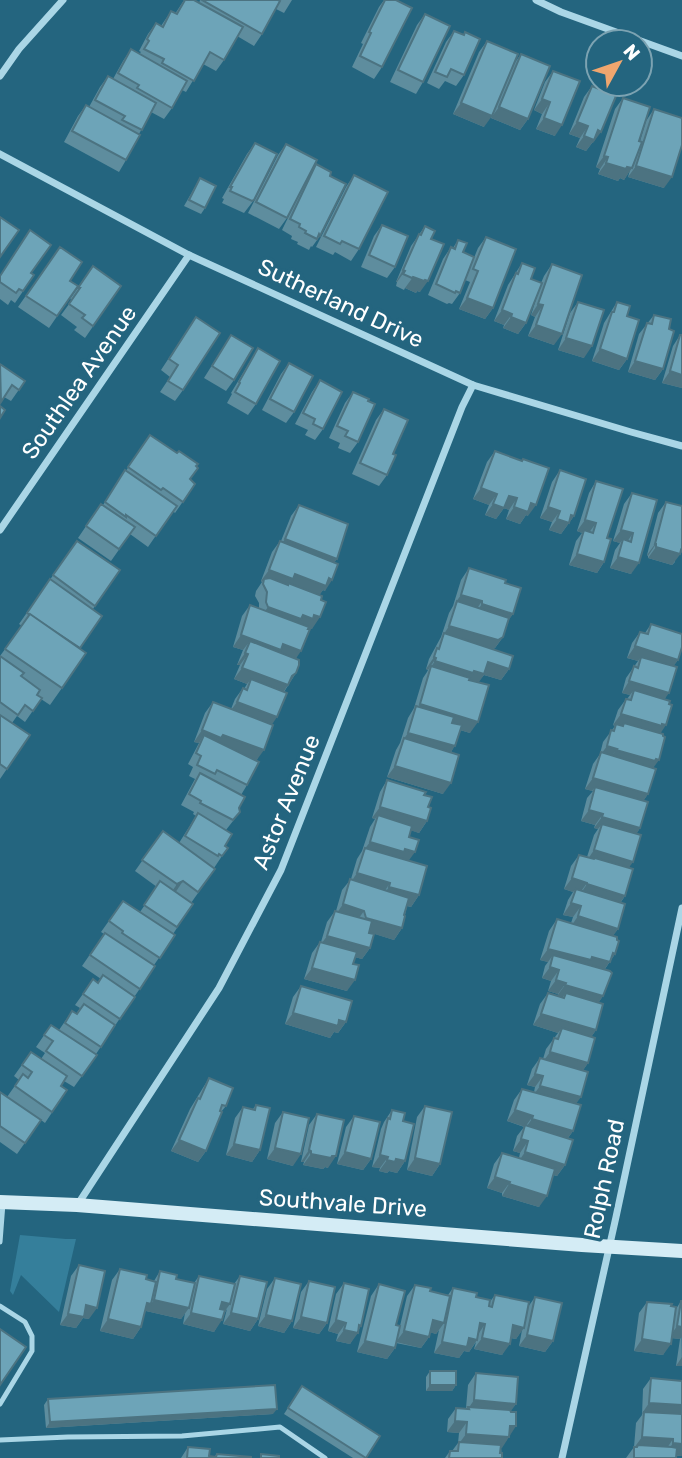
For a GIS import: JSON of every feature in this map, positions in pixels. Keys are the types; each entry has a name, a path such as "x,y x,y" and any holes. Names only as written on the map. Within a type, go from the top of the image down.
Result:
{"street":[{"path":"0,76 19,49 63,0"},
{"path":"536,0 561,12 682,56"},
{"name":"Sutherland Drive","path":"0,154 190,255 473,385 682,446"},
{"name":"Southlea Avenue","path":"0,530 190,255"},
{"name":"Astor Avenue","path":"77,1205 219,988 281,870 462,407 473,385"},
{"name":"Rolph Road","path":"562,1458 682,908"},
{"name":"Southvale Drive","path":"2,1202 77,1205 682,1251"}],"lane":[{"path":"0,1242 2,1202"},
{"path":"0,1306 25,1322 32,1336 32,1351 0,1404"},
{"path":"0,1440 182,1436 280,1427 325,1458"}],"shaded area":[{"path":"20,1235 76,1239 59,1312 21,1275 13,1295 10,1291"}],"building":[{"path":"185,0 194,0 243,27 224,60 210,52 194,81 162,63 164,59 144,49 156,23 163,27 171,11 177,14"},
{"path":"202,0 278,0 280,1 262,34"},
{"path":"385,0 396,0 412,8 382,67 360,56"},
{"path":"425,14 450,26 423,82 398,70"},
{"path":"454,31 464,35 465,32 480,39 464,75 451,69 447,77 435,72"},
{"path":"487,41 518,54 492,116 461,103"},
{"path":"131,49 187,81 172,108 137,88 139,85 118,73"},
{"path":"521,54 550,66 528,119 499,107"},
{"path":"553,71 580,81 562,125 544,118 550,102 542,99"},
{"path":"108,76 156,103 142,130 122,120 125,116 95,100"},
{"path":"587,98 615,98 601,132 598,130 594,140 584,136 588,126 577,122"},
{"path":"623,98 650,107 639,141 642,142 632,168 626,169 606,163 608,157 604,156"},
{"path":"86,105 140,135 126,160 72,131"},
{"path":"654,109 682,118 682,145 672,177 636,166"},
{"path":"255,143 277,154 252,201 230,191 230,187"},
{"path":"286,144 317,160 287,218 256,202"},
{"path":"316,164 331,172 330,176 346,184 317,239 305,233 306,231 299,227 300,224 290,219"},
{"path":"354,175 388,192 359,249 324,236"},
{"path":"200,178 216,186 205,208 189,200"},
{"path":"0,217 19,230 0,257"},
{"path":"382,225 408,236 395,267 369,255"},
{"path":"425,226 435,231 431,239 444,244 428,281 403,274 419,234 421,235"},
{"path":"30,230 51,245 31,273 34,275 23,291 19,289 16,293 0,282 0,276"},
{"path":"486,237 516,249 493,308 467,298 478,271 473,269"},
{"path":"458,240 467,243 463,252 474,257 460,293 455,293 436,284 451,247 455,249"},
{"path":"60,247 82,262 70,281 78,286 57,316 26,296"},
{"path":"522,263 535,268 531,279 542,283 526,323 502,310"},
{"path":"552,264 582,275 562,334 536,325 543,305 538,304"},
{"path":"93,266 121,286 93,326 82,318 85,315 69,304"},
{"path":"578,302 604,310 592,346 566,338"},
{"path":"617,302 630,306 627,316 639,320 627,359 600,349"},
{"path":"654,315 671,319 669,329 674,331 663,369 635,361 647,323 652,324"},
{"path":"196,317 220,333 183,390 168,381 178,365 169,359"},
{"path":"231,335 253,348 234,380 212,366"},
{"path":"682,335 682,375 670,371"},
{"path":"258,348 280,361 256,404 235,392"},
{"path":"289,363 313,376 294,412 270,399"},
{"path":"0,364 25,381 19,390 12,385 1,402"},
{"path":"320,380 342,392 323,429 313,424 315,419 303,413"},
{"path":"353,392 375,404 358,442 345,436 348,431 337,426"},
{"path":"384,409 408,420 387,475 360,463"},
{"path":"150,435 198,464 190,479 195,484 183,502 128,467"},
{"path":"495,451 549,468 536,505 531,503 528,512 514,507 517,498 509,496 504,508 493,504 497,494 481,488"},
{"path":"125,470 177,506 156,536 105,502"},
{"path":"560,470 586,479 574,516 571,515 569,523 557,519 560,511 548,507"},
{"path":"596,481 623,489 607,538 611,539 604,562 577,554 584,530 593,533 596,523 585,520"},
{"path":"632,493 657,500 639,563 618,557 623,539 631,542 633,533 621,530"},
{"path":"666,502 682,506 680,554 656,547 655,544"},
{"path":"101,504 135,527 119,549 86,526"},
{"path":"299,505 348,524 337,559 285,539"},
{"path":"77,541 120,570 95,606 53,575"},
{"path":"280,541 338,564 332,580 329,578 326,586 295,574 293,579 269,570"},
{"path":"469,568 521,588 513,614 461,595"},
{"path":"270,578 322,596 321,600 326,602 320,617 314,615 313,619 303,615 301,619 268,607 267,592 263,584 264,579"},
{"path":"50,579 102,616 80,648 27,613"},
{"path":"457,601 509,618 503,637 498,640 449,626"},
{"path":"250,605 309,627 301,651 283,644 281,650 241,635"},
{"path":"30,614 86,653 62,688 5,649"},
{"path":"651,624 682,634 678,660 635,646 640,632 648,634"},
{"path":"444,633 513,656 509,669 488,662 484,674 473,673 435,661 434,657"},
{"path":"250,641 299,660 296,673 288,685 242,668"},
{"path":"0,656 24,673 21,676 40,690 37,695 42,698 33,711 25,705 18,715 0,702"},
{"path":"641,657 677,667 669,693 629,681 634,666 638,668"},
{"path":"431,666 489,685 478,722 420,704"},
{"path":"251,679 287,693 277,717 237,702 243,688 247,690"},
{"path":"634,690 670,701 669,704 672,705 666,725 621,714 626,699 631,700"},
{"path":"213,702 273,725 264,750 202,730"},
{"path":"416,706 454,717 452,723 462,725 455,746 408,733"},
{"path":"0,715 30,735 7,769 0,764"},
{"path":"624,723 663,734 665,737 659,760 607,746 611,730 614,731 616,724 623,726"},
{"path":"204,735 259,762 247,785 217,770 215,774 197,765 201,756 196,753"},
{"path":"404,738 459,755 451,783 395,766"},
{"path":"601,752 656,769 648,794 593,778"},
{"path":"200,773 245,797 239,808 240,812 233,820 200,803 201,801 189,794"},
{"path":"387,780 426,792 424,795 432,797 427,821 380,807"},
{"path":"595,787 648,802 640,828 602,817 603,814 589,810"},
{"path":"198,813 232,834 225,846 228,848 222,856 185,836"},
{"path":"378,815 412,826 409,837 419,840 415,852 405,849 404,852 370,842"},
{"path":"602,824 641,835 633,862 594,850"},
{"path":"163,831 215,869 198,892 183,881 177,884 142,860"},
{"path":"365,848 427,866 419,895 389,887 390,883 357,873"},
{"path":"579,855 633,869 625,896 572,878"},
{"path":"350,879 409,898 402,928 366,918 364,911 343,904"},
{"path":"160,881 193,904 177,927 144,905"},
{"path":"576,889 625,904 618,929 578,916 581,906 571,903"},
{"path":"123,901 175,935 160,958 109,921"},
{"path":"335,911 372,921 369,933 374,934 370,948 327,936"},
{"path":"557,919 617,937 619,941 610,962 548,949"},
{"path":"105,933 155,966 140,989 90,955"},
{"path":"320,942 357,952 353,964 359,965 355,980 312,968"},
{"path":"553,955 610,971 612,973 603,996 556,980 559,970 550,967"},
{"path":"103,975 135,997 120,1019 83,994 93,979 98,983"},
{"path":"301,986 352,1001 346,1022 339,1020 338,1026 293,1013"},
{"path":"548,993 564,998 566,993 603,1004 596,1030 541,1014"},
{"path":"84,1004 115,1025 101,1047 65,1023 72,1011 77,1014"},
{"path":"51,1025 97,1055 82,1076 46,1051 53,1041 44,1035"},
{"path":"562,1028 595,1038 588,1063 550,1052 554,1038 558,1039"},
{"path":"31,1052 67,1076 61,1086 67,1090 52,1112 15,1086 23,1074 28,1078 32,1072 22,1065"},
{"path":"540,1058 588,1072 581,1097 540,1086 543,1076 535,1074"},
{"path":"209,1078 233,1088 226,1106 222,1105 222,1112 206,1151 179,1140"},
{"path":"522,1089 581,1105 573,1131 532,1119 533,1116 515,1110"},
{"path":"0,1092 41,1120 25,1143 0,1126"},
{"path":"256,1105 270,1108 260,1150 234,1144 243,1107 255,1110"},
{"path":"425,1106 452,1112 440,1164 415,1158"},
{"path":"392,1110 405,1113 403,1121 414,1124 405,1161 396,1159 395,1162 380,1155"},
{"path":"283,1112 309,1118 301,1154 275,1148"},
{"path":"317,1114 344,1120 336,1156 331,1158 311,1154 309,1150"},
{"path":"354,1116 380,1122 371,1159 345,1152"},
{"path":"525,1125 573,1140 565,1165 525,1152 528,1141 521,1139"},
{"path":"502,1153 555,1169 547,1196 495,1177"},
{"path":"79,1265 105,1271 97,1308 86,1305 84,1317 68,1314"},
{"path":"120,1269 147,1275 146,1279 156,1282 151,1304 147,1303 141,1327 108,1319"},
{"path":"160,1271 177,1275 176,1279 195,1283 189,1308 154,1300"},
{"path":"199,1276 235,1284 230,1304 222,1302 220,1309 225,1310 222,1320 191,1313"},
{"path":"240,1276 267,1282 258,1319 231,1313"},
{"path":"275,1278 301,1284 292,1321 266,1315"},
{"path":"309,1281 335,1287 327,1323 301,1317"},
{"path":"344,1283 369,1289 358,1333 344,1330 346,1323 336,1320"},
{"path":"379,1284 405,1291 396,1325 400,1326 395,1348 365,1341"},
{"path":"415,1285 450,1296 444,1323 433,1320 429,1337 404,1331"},
{"path":"453,1288 477,1293 476,1297 490,1300 489,1306 492,1307 495,1295 529,1302 524,1328 513,1325 510,1344 482,1338 485,1324 480,1323 477,1340 469,1338 467,1347 442,1342"},
{"path":"535,1297 562,1303 553,1341 527,1335"},
{"path":"682,1301 682,1327 677,1326"},
{"path":"647,1302 672,1304 671,1306 676,1307 671,1344 642,1339"},
{"path":"0,1329 26,1347 0,1385"},
{"path":"430,1371 456,1371 456,1385 430,1385"},
{"path":"476,1373 518,1377 516,1404 474,1400"},
{"path":"651,1378 682,1381 682,1405 649,1403"},
{"path":"275,1385 277,1409 50,1422 48,1399"},
{"path":"302,1386 380,1436 366,1458 288,1408"},
{"path":"468,1407 516,1412 516,1426 510,1426 509,1437 466,1434 467,1422 455,1421 456,1408 469,1409"},
{"path":"644,1412 682,1414 682,1444 673,1443 673,1439 642,1437"},
{"path":"459,1442 501,1445 502,1458 449,1458 450,1451 458,1451"},
{"path":"188,1447 210,1449 209,1456 216,1457 217,1454 251,1458 187,1458"},
{"path":"634,1447 677,1448 676,1458 634,1458"},
{"path":"261,1454 279,1456 279,1458 261,1458"}]}
